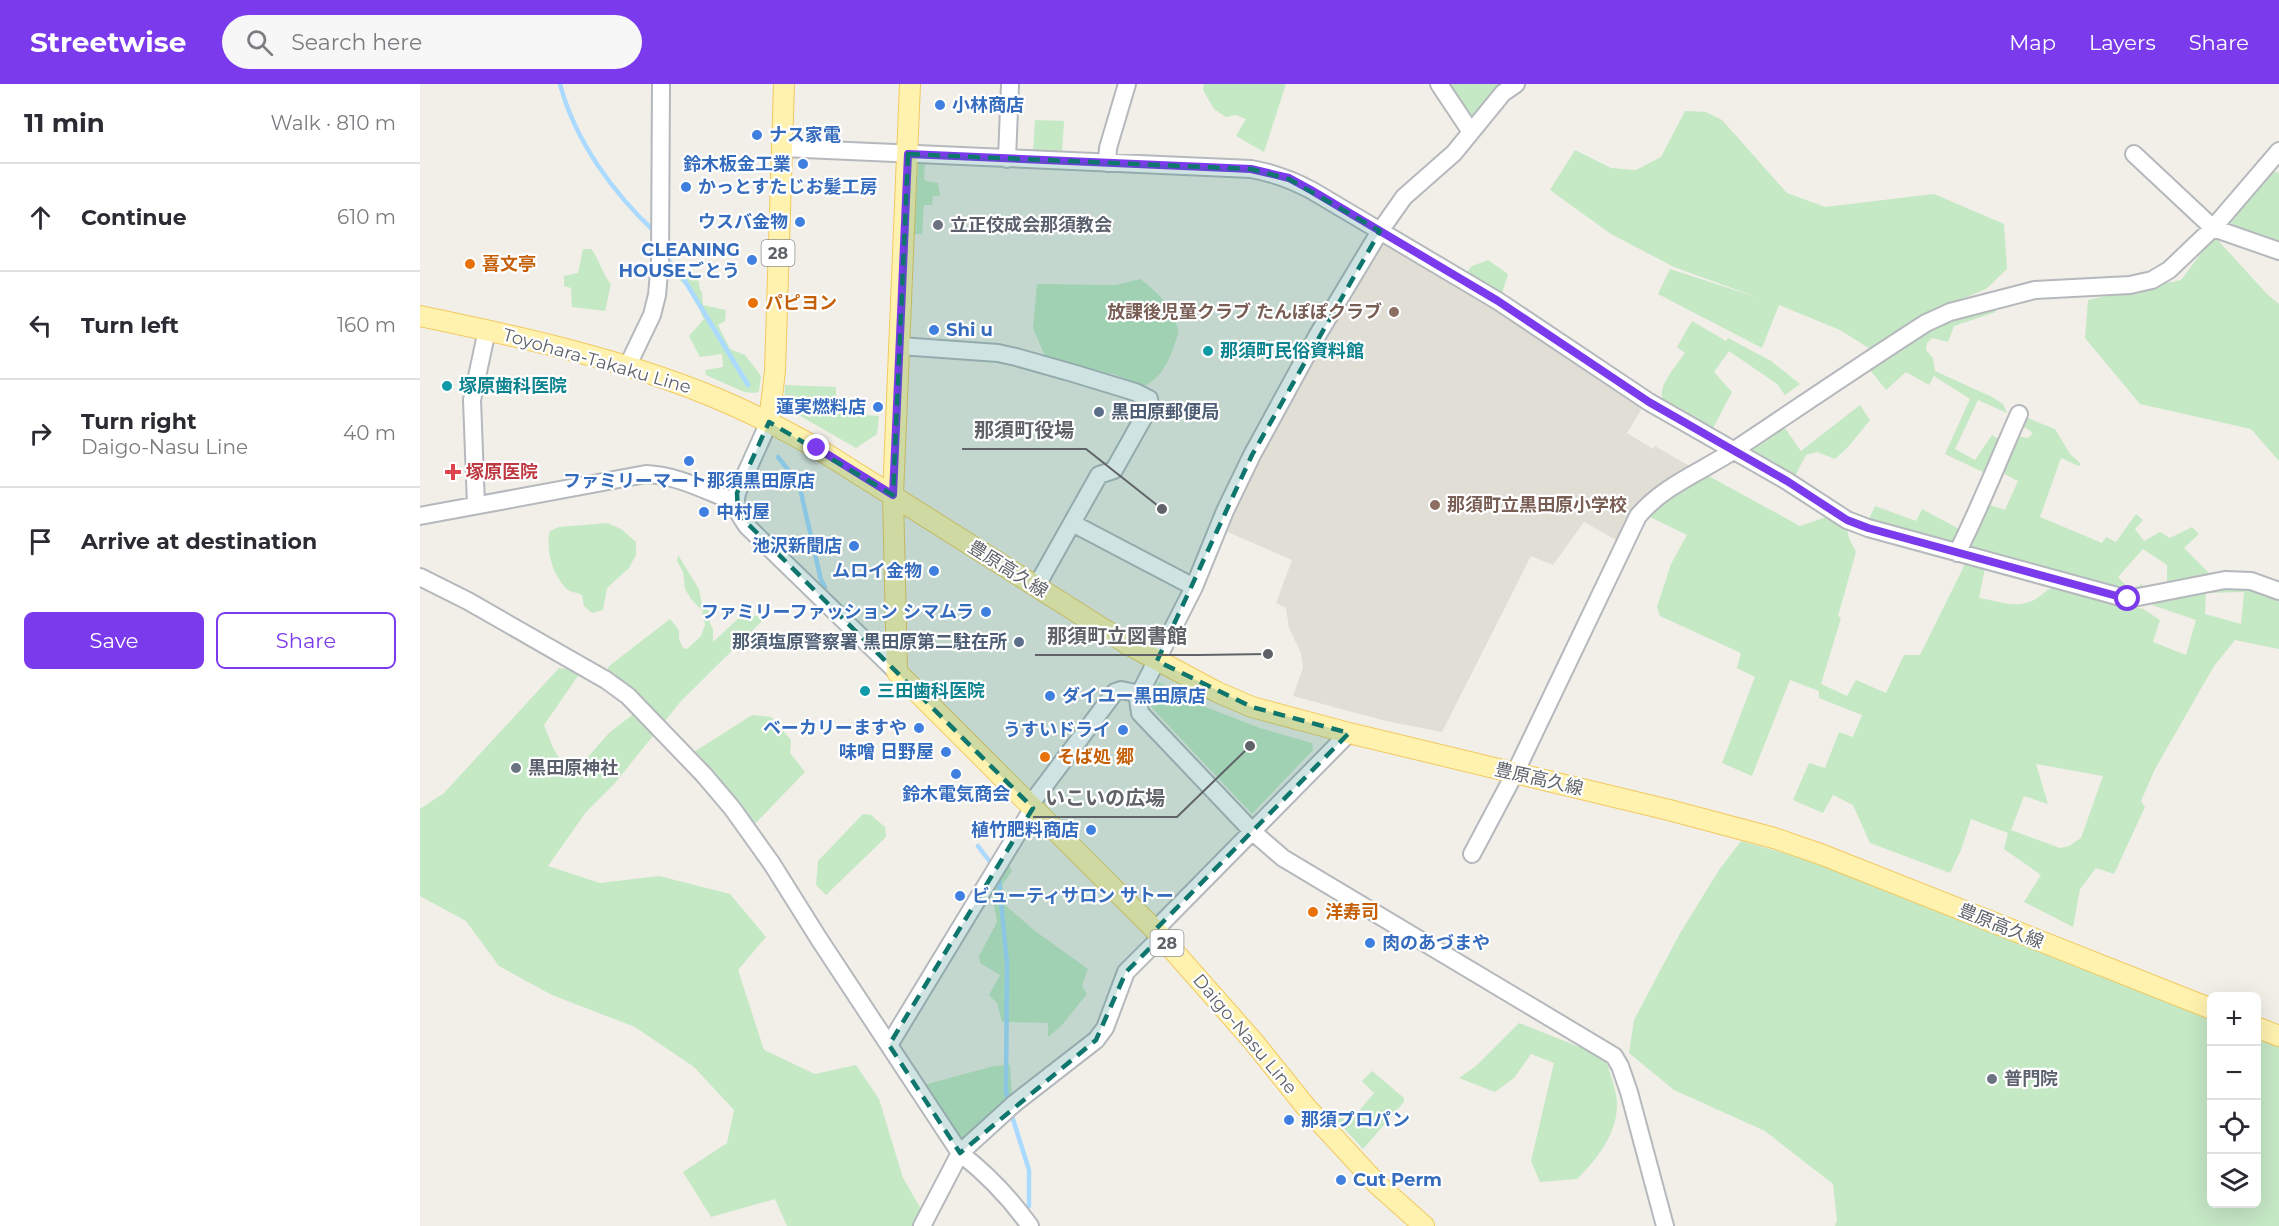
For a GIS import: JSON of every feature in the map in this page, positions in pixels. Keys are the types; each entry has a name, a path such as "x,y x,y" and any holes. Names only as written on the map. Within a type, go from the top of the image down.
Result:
{"main road":[{"name":"28","path":"769,422 775,371 784,84"},
{"path":"897,672 893,495 910,84"},
{"name":"Toyohara-Takaku Line","path":"420,316 487,330 627,366 708,394 769,422"},
{"path":"769,422 817,448 893,495"},
{"name":"豊原高久線","path":"893,495 1157,661 1216,692 1252,706 1349,733 1669,810 1774,838 2207,1007"},
{"name":"Daigo-Nasu Line","path":"897,672 1158,933 1253,1041 1306,1107 1377,1184 1424,1226"},
{"path":"2261,1029 2279,1036"}],"street":[{"path":"627,366 652,315 657,295 660,261 661,84"},
{"path":"1007,159 1010,84"},
{"path":"1107,164 1108,148 1127,84"},
{"path":"1439,84 1471,132"},
{"path":"1516,84 1503,93 1454,153 1404,197 1380,231 1317,336 1252,455 1225,511 1194,586 1140,694 1138,706 1140,713 1253,832 1283,858 1614,1056 1629,1092 1665,1226"},
{"path":"782,148 1251,169 1269,172 1289,178 1498,301 1649,402 1787,481 1847,520 1868,528 2128,599 2225,580 2251,581 2279,591"},
{"path":"1472,854 1515,773 1638,516 1647,505 1733,451 1901,339 1942,316 2035,291 2130,285 2152,280 2169,270 2212,228 2279,152"},
{"path":"2134,154 2212,228 2279,251"},
{"path":"476,505 472,400 487,330"},
{"path":"900,346 998,353 1076,374 1135,392 1149,399 1150,406 1114,470 1099,475 1036,586"},
{"path":"1957,553 1982,504 1993,472 2019,414"},
{"path":"769,422 737,493 735,502 738,514 747,526 897,672"},
{"path":"420,516 646,474 662,474 676,478 735,502"},
{"path":"1072,523 1194,586"},
{"path":"420,577 468,601 606,680 628,696 653,721 732,808 772,864 960,1153 983,1170 1030,1226"},
{"path":"889,1045 1032,806 1115,692 1121,690 1140,694"},
{"path":"922,1226 960,1153 1015,1103 1096,1040 1105,1028 1126,972 1158,933 1349,733"}],"highlighted area":[{"path":"908,154 1251,169 1289,179 1380,231 1252,455 1157,661 1252,707 1349,733 1155,930 1161,937 1126,972 1096,1040 960,1153 889,1045 1033,808 738,514 737,493 769,422 893,495"}],"shaded area":[{"name":"那須町立黒田原小学校","path":"1382,240 1464,288 1644,405 1627,433 1653,449 1655,446 1691,467 1639,500 1616,540 1584,522 1553,565 1531,556 1442,732 1386,721 1293,696 1303,668 1301,653 1289,628 1286,608 1276,603 1292,560 1223,530 1266,441"}],"green space":[{"path":"1204,84 1286,84 1264,152 1236,136 1246,119 1236,115 1226,117 1214,109 1203,90"},
{"path":"1444,84 1505,84 1476,118 1471,118"},
{"path":"1685,111 1706,112 1722,120 1787,193 1825,207 1934,194 2004,224 2007,269 1986,289 1955,302 1872,350 1840,330 1779,305 1762,348 1658,294 1670,269 1759,298 1674,267 1611,234 1550,190 1575,150 1611,168 1636,170 1661,157"},
{"path":"1035,120 1064,121 1062,154 1033,153"},
{"path":"918,163 925,163 924,179 938,183 940,196 933,196 932,205 924,205 922,234 914,234"},
{"path":"2271,170 2279,173 2279,244 2231,226 2228,222"},
{"path":"2214,236 2279,304 2279,461 2251,429 2140,404 2085,338 2088,300 2181,280"},
{"path":"583,249 591,249 611,284 605,311 572,307 571,288 564,286 564,276 578,273"},
{"path":"1488,260 1508,274 1501,297 1465,274 1472,266"},
{"path":"676,273 698,278 703,305 726,310 725,321 718,325 730,349 745,355 761,376 759,391 744,392 706,375 705,370 723,367 722,354 700,357 689,336 704,319 689,290 676,278"},
{"path":"1140,279 1165,302 1177,323 1176,340 1169,359 1154,380 1145,386 1113,374 1048,363 1033,328 1037,284 1116,285"},
{"path":"1994,307 1996,312 1954,326 1948,342 1932,338 1927,343 1926,350 1933,358 1935,371 2003,404 2007,413 1978,400 1955,449 1975,460 1992,435 2000,440 1985,473 1945,454 1970,399 1934,376 1929,385 1906,372 1886,390 1870,370 1935,325"},
{"path":"1692,321 1726,341 1728,338 1771,361 1800,384 1785,395 1777,384 1729,351 1714,372 1732,392 1712,430 1664,402 1662,390 1672,370 1685,353 1677,347"},
{"path":"785,385 836,387 836,413 879,416 877,434 856,448 795,413 784,401"},
{"path":"1860,405 1870,420 1849,446 1835,459 1817,452 1806,455 1794,478 1748,451 1748,445 1782,424 1801,451"},
{"path":"2023,416 2055,429 2070,454 2081,464 2079,466 2061,458 2040,517 2102,543 2106,537 2116,542 2136,514 2143,520 2135,529 2144,541 2160,532 2170,538 2192,527 2199,534 2184,548 2209,573 2209,578 2167,585 2167,565 2143,549 2118,577 2130,590 2142,584 2146,590 2128,595 1970,550 1987,504 2005,510 2018,481 1999,471 2015,436 2028,438 2033,433 2019,424"},
{"path":"1705,474 1800,526 1829,516 1847,528 1856,552 1838,616 1841,618 1821,684 1847,696 1856,680 1886,693 1904,655 1920,655 1966,562 1985,568 1979,598 2007,604 2020,604 2034,600 2048,590 2059,587 2143,609 2160,620 2153,642 2186,655 2196,620 2152,605 2153,601 2238,586 2279,597 2279,649 2235,640 2214,666 2155,769 2141,801 2145,807 2114,874 2096,868 2080,889 2073,927 2024,902 2041,875 2004,849 2008,833 1971,819 1961,850 1950,873 1870,843 1853,805 1833,795 1823,813 1793,800 1809,763 1825,768 1839,732 1853,737 1862,715 1819,698 1819,691 1790,680 1752,776 1722,763 1755,677 1737,668 1741,653 1660,616 1657,607 1671,564 1687,535 1650,517 1667,499","holes":["2244,592 2241,624 2205,614 2206,593","2036,764 2103,776 2081,838 2069,846 2060,848 2011,830 2024,796 2048,804"]},
{"path":"1875,506 1916,521 1922,509 1961,530 1953,544 1868,521"},
{"path":"607,523 621,529 636,542 636,555 629,568 607,588 603,610 592,613 584,606 582,595 568,590 558,578 550,554 550,531 559,527"},
{"path":"678,555 699,589 702,605 709,611 713,642 742,615 761,616 762,621 681,701 615,783 586,812 548,866 600,883 659,876 730,894 766,937 738,970 764,1050 815,1074 856,1065 879,1099 903,1178 931,1226 787,1226 775,1199 711,1217 683,1172 727,1143 734,1110 694,1067 635,1027 552,995 499,966 466,921 420,896 420,809 444,793 559,668 582,670 544,725 553,748 571,776 609,733 645,705 607,671 609,666 670,619 679,630 679,639 683,648 687,649 701,636 705,625 702,610 685,589 683,572 677,561"},
{"path":"1159,682 1208,708 1260,728 1312,743 1313,750 1252,814 1151,707 1151,696"},
{"path":"752,715 771,717 791,740 790,753 805,772 751,828 691,754"},
{"path":"863,814 871,815 885,827 886,837 826,895 816,885 818,861"},
{"path":"1741,841 1861,875 2207,1016 2207,1208 2261,1208 2261,1039 2279,1046 2279,1226 1835,1226 1837,1220 1833,1184 1765,1131 1674,1090 1629,1053 1634,1020 1679,935 1719,870"},
{"path":"1003,863 1009,865 1012,871 1002,885 1006,906 1035,931 1088,969 1082,986 1087,994 1062,1025 1048,1037 1048,1023 1002,1022 997,1003 989,995 1000,975 980,963 979,956 997,922 990,884"},
{"path":"1519,1023 1605,1057 1617,1102 1614,1124 1599,1154 1577,1179 1540,1182 1531,1161 1554,1063 1531,1054 1514,1078 1495,1092 1459,1078 1476,1066"},
{"path":"1010,1065 1012,1093 959,1143 920,1086 994,1066"},
{"path":"1372,1071 1404,1098 1404,1102 1363,1149 1337,1121 1341,1117 1349,1123 1374,1093 1362,1081"}],"waterway":[{"path":"560,84 575,126 598,165 625,201 656,233"},
{"path":"665,241 669,245 668,260 685,281 748,385"},
{"path":"778,457 799,484 821,580 825,587"},
{"path":"978,846 990,862"},
{"path":"999,880 1007,964 1006,1091 1008,1102"},
{"path":"1011,1113 1029,1170 1029,1206"}],"place":[{"name":"小林商店","path":"940,105"},
{"name":"ナス家電","path":"757,135"},
{"name":"鈴木板金工業","path":"803,164"},
{"name":"かっとすたじお髪工房","path":"686,187"},
{"name":"ウスバ金物","path":"800,222"},
{"name":"立正佼成会那須教会","path":"938,225"},
{"name":"CLEANING HOUSEごとう","path":"752,260"},
{"name":"喜文亭","path":"470,264"},
{"name":"パピヨン","path":"753,303"},
{"name":"放課後児童クラブ たんぽぽクラブ","path":"1394,312"},
{"name":"Shi u","path":"934,330"},
{"name":"那須町民俗資料館","path":"1208,351"},
{"name":"塚原歯科医院","path":"447,386"},
{"name":"蓮実燃料店","path":"878,407"},
{"name":"黒田原郵便局","path":"1099,412"},
{"name":"ファミリーマート那須黒田原店","path":"689,461"},
{"name":"塚原医院","path":"453,472"},
{"name":"那須町立黒田原小学校","path":"1435,505"},
{"name":"那須町役場","path":"1162,509"},
{"name":"中村屋","path":"704,512"},
{"name":"池沢新聞店","path":"854,546"},
{"name":"ムロイ金物","path":"934,571"},
{"name":"ファミリーファッション シマムラ","path":"986,612"},
{"name":"那須塩原警察署 黒田原第二駐在所","path":"1019,642"},
{"name":"那須町立図書館","path":"1268,654"},
{"name":"三田歯科医院","path":"865,691"},
{"name":"ダイユー黒田原店","path":"1050,696"},
{"name":"ベーカリーますや","path":"919,728"},
{"name":"うすいドライ","path":"1123,730"},
{"name":"いこいの広場","path":"1250,746"},
{"name":"味噌 日野屋","path":"946,752"},
{"name":"そば処 郷","path":"1045,757"},
{"name":"黒田原神社","path":"516,768"},
{"name":"鈴木電気商会","path":"956,774"},
{"name":"植竹肥料商店","path":"1091,830"},
{"name":"ビューティサロン サトー","path":"960,896"},
{"name":"洋寿司","path":"1313,912"},
{"name":"肉のあづまや","path":"1370,943"},
{"name":"普門院","path":"1992,1079"},
{"name":"那須プロパン","path":"1289,1120"},
{"name":"Cut Perm","path":"1341,1180"}],"route":[{"path":"817,448 893,495 908,154 1251,169 1289,178 1311,190 1498,301 1649,402 1787,481 1847,520 1868,528 2128,599"}]}
